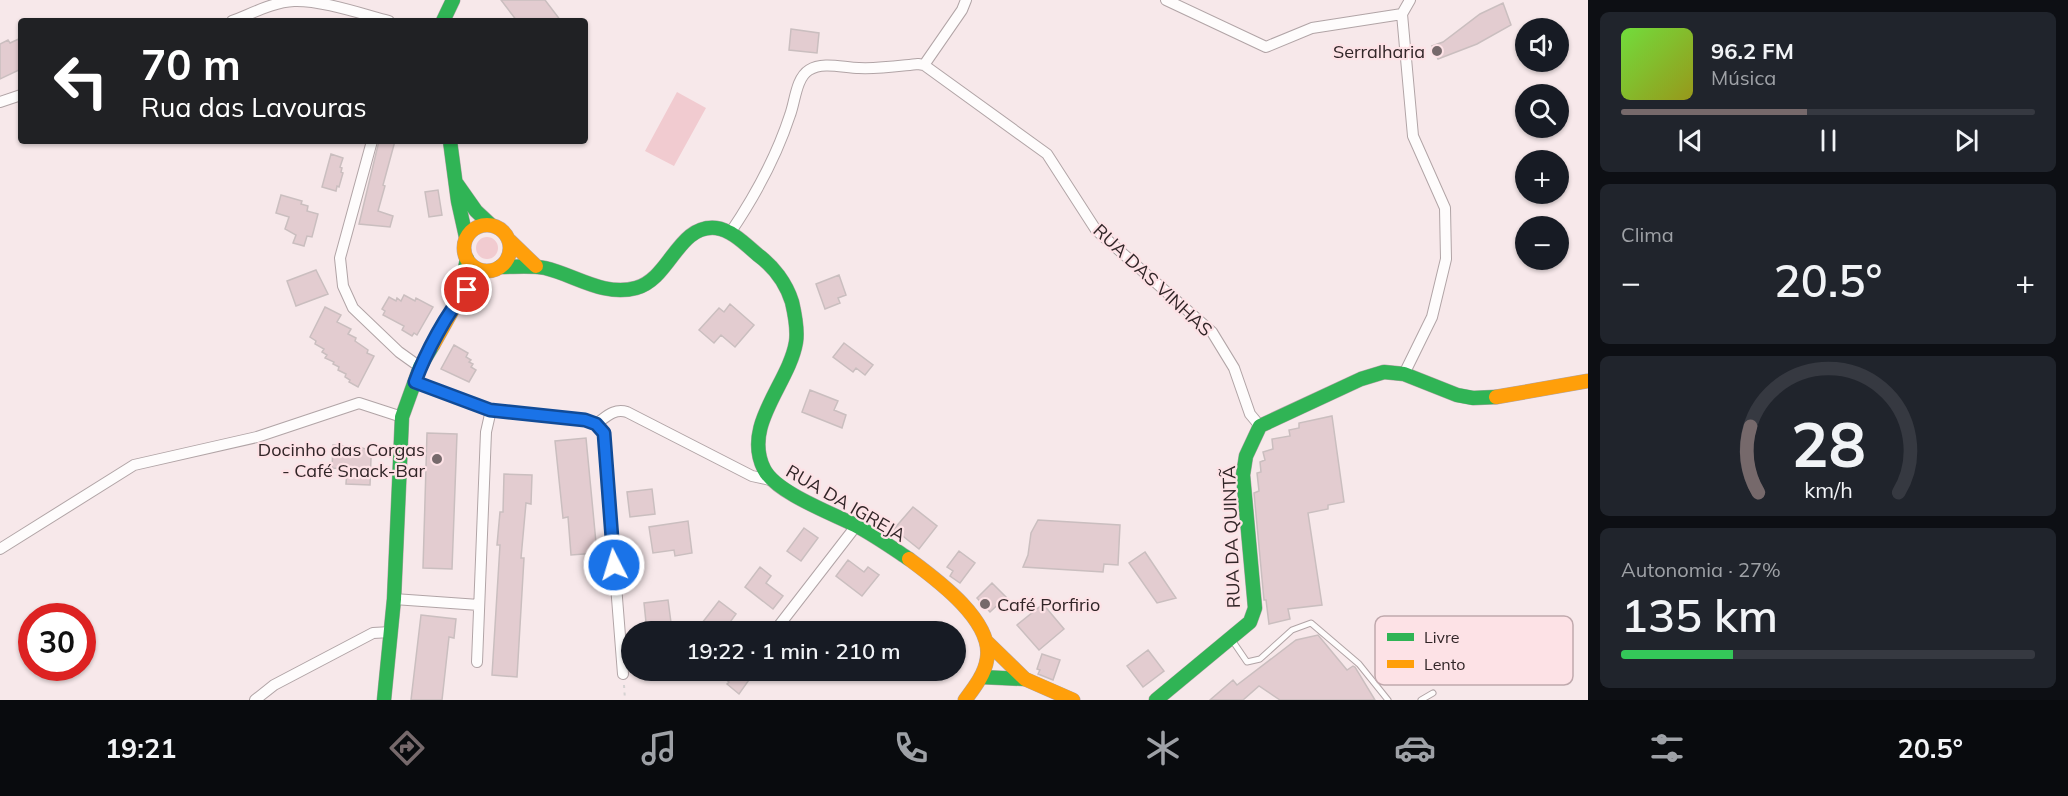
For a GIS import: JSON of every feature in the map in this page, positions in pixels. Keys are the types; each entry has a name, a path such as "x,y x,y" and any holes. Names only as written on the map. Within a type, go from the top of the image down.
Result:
{"main road":[{"path":"444,18 453,0"},
{"path":"450,144 457,197 466,237 464,252 467,259 477,269 485,271 500,267 509,255 508,239 504,232 480,216 457,184"},
{"path":"466,237 477,227 491,225"},
{"name":"RUA DA IGREJA","path":"500,267 536,266 616,292 638,288 656,279 686,239 701,227 717,228 730,233 767,261 786,288 792,304 796,344 791,361 769,404 758,437 761,468 781,489 856,526 894,549 954,597 983,629 987,642"},
{"name":"RUA DA IGREJA","path":"508,239 536,266"},
{"path":"458,300 467,259"},
{"path":"384,700 394,599 402,417 420,367 458,300 485,271"},
{"path":"1260,426 1361,379 1384,372 1404,374 1457,395 1473,398 1489,398 1588,381"},
{"name":"RUA DA QUINTÃ","path":"1156,700 1250,622 1255,608 1243,474 1246,456 1260,426"},
{"path":"965,700 987,666 987,642"},
{"path":"987,642 1025,679 1073,700"},
{"path":"981,677 1025,679"}],"street":[{"path":"730,233 775,157 801,77 810,69 823,66 859,68 924,65 962,10 966,0"},
{"path":"1166,0 1266,47 1312,28 1402,14"},
{"path":"1404,374 1432,317 1446,259 1445,208 1413,136 1402,14 1410,0"},
{"path":"240,18 293,1 312,2 377,18"},
{"name":"RUA DAS VINHAS","path":"924,65 1047,154 1096,230 1212,332 1234,368 1251,414 1260,426"},
{"path":"0,102 18,96"},
{"path":"371,144 340,258 343,286 353,308 399,352 420,367"},
{"path":"415,382 490,410 585,420 596,424 604,433 621,649"},
{"path":"0,549 134,465 256,437 359,403 402,417"},
{"path":"477,662 486,432 490,410"},
{"path":"596,424 613,412 621,410 752,476 770,480"},
{"path":"783,621 856,526"},
{"path":"394,599 479,604"},
{"path":"255,700 274,685 373,633 391,632"}],"lane":[{"path":"1231,639 1247,662 1260,659 1292,630 1311,623 1359,664 1375,684"},
{"path":"1376,685 1388,700"},
{"path":"1422,700 1433,693"}],"path":[{"path":"624,681 625,700"}],"shaded area":[{"path":"677,92 706,108 674,166 645,151"},
{"path":"487,237 495,240 498,248 495,256 487,259 479,256 476,248 479,240"}],"building":[{"path":"501,0 545,0 559,18 515,18"},
{"path":"1503,3 1511,25 1477,44 1438,59 1432,46 1443,42 1480,14"},
{"path":"791,29 819,33 817,53 789,50"},
{"path":"18,39 18,70 0,79 0,44 8,40 10,43"},
{"path":"378,144 394,144 378,211 393,216 390,227 359,224"},
{"path":"331,154 343,158 340,167 343,173 336,191 322,187"},
{"path":"438,190 442,215 429,217 425,192"},
{"path":"281,195 302,201 301,204 308,206 307,211 318,214 312,237 307,236 304,246 293,243 296,235 285,229 289,217 276,213"},
{"path":"316,270 328,294 296,306 287,281"},
{"path":"839,275 846,295 838,298 840,303 825,309 816,284"},
{"path":"404,295 415,301 416,298 433,307 417,335 414,333 412,336 402,330 404,326 383,315 385,311 382,309 389,297 401,301"},
{"path":"730,304 754,325 735,347 721,335 714,343 699,330 719,308 724,312"},
{"path":"325,307 341,315 337,322 351,329 348,334 356,338 355,341 368,350 367,353 374,356 358,387 349,382 350,380 345,377 346,374 338,370 339,367 333,364 334,362 325,358 327,355 322,352 324,349 315,344 316,341 310,337"},
{"path":"844,343 873,365 865,375 856,368 853,372 833,357"},
{"path":"454,345 468,353 466,357 473,364 471,367 476,370 469,382 441,369"},
{"path":"810,390 838,401 834,410 846,415 842,428 802,412"},
{"path":"1332,416 1344,502 1328,505 1328,509 1308,513 1322,605 1288,609 1290,619 1269,624 1266,600 1264,600 1254,493 1259,491 1257,473 1261,472 1260,462 1265,460 1263,452 1273,449 1272,439 1290,436 1289,430 1299,428 1299,423"},
{"path":"427,433 457,434 452,569 423,568"},
{"path":"586,438 597,553 571,555 568,517 563,518 555,441"},
{"path":"333,445 360,447 368,450 371,458 370,485 346,484 347,469 332,468"},
{"path":"504,474 532,475 531,504 526,503 521,558 524,558 517,677 492,675 500,545 497,545 500,512 503,512"},
{"path":"652,489 655,514 630,517 627,492"},
{"path":"913,507 937,526 919,549 894,529"},
{"path":"1038,520 1120,525 1118,565 1104,564 1103,572 1023,567 1028,555 1031,533"},
{"path":"688,521 692,553 675,556 674,550 653,553 649,527"},
{"path":"804,528 818,538 801,561 787,551"},
{"path":"959,551 975,563 960,583 950,576 953,571 947,567"},
{"path":"1145,552 1176,598 1157,603 1129,563"},
{"path":"848,560 864,572 868,567 879,575 862,596 836,576"},
{"path":"760,567 771,576 766,583 783,596 773,609 745,587"},
{"path":"992,583 1006,597 990,612 977,598"},
{"path":"668,600 671,621 646,621 644,603"},
{"path":"719,601 736,614 731,621 704,621"},
{"path":"1043,604 1064,629 1039,650 1017,625"},
{"path":"421,615 456,619 454,638 449,637 442,700 411,700"},
{"path":"1318,635 1347,670 1355,667 1375,700 1280,700 1259,686 1243,700 1210,700 1233,680 1237,685 1296,640"},
{"path":"1148,650 1164,671 1143,687 1127,666"},
{"path":"1042,654 1060,660 1053,680 1038,674 1040,670 1037,669"},
{"path":"748,681 739,694 727,684"}],"traffic: fast":[{"path":"444,18 453,0"},
{"path":"450,144 458,201 466,237"},
{"path":"457,184 476,211 491,225"},
{"path":"500,267 545,268 590,284 612,290 624,290 648,283 692,234 703,229 716,228 738,238 774,270 792,302 796,322 796,342 792,358 769,405 759,436 759,453 764,469 770,478 791,494 862,529 909,559"},
{"path":"458,300 467,259"},
{"path":"384,700 394,599 402,417 420,367 433,345"},
{"path":"1156,700 1250,622 1255,608 1243,475 1246,456 1260,426 1361,379 1384,372 1404,374 1457,395 1473,398 1496,397"},
{"path":"981,677 1025,679"}],"traffic: slow":[{"path":"487,225 503,232 510,248 503,264 487,271 471,264 464,248 471,232 487,225"},
{"path":"508,239 536,266"},
{"path":"433,345 458,300 485,271"},
{"path":"1496,397 1588,381"},
{"path":"909,559 961,602 982,630 987,645 986,665 979,681 965,700"},
{"path":"987,642 1025,679 1073,700"}],"place":[{"name":"Serralharia","path":"1437,51"},
{"name":"Docinho das Corgas - Café Snack-Bar","path":"437,459"},
{"name":"Café Porfirio","path":"985,604"}],"route":[{"path":"467,290 458,300 420,367 415,382 490,410 585,420 596,424 604,433 614,565"}]}
